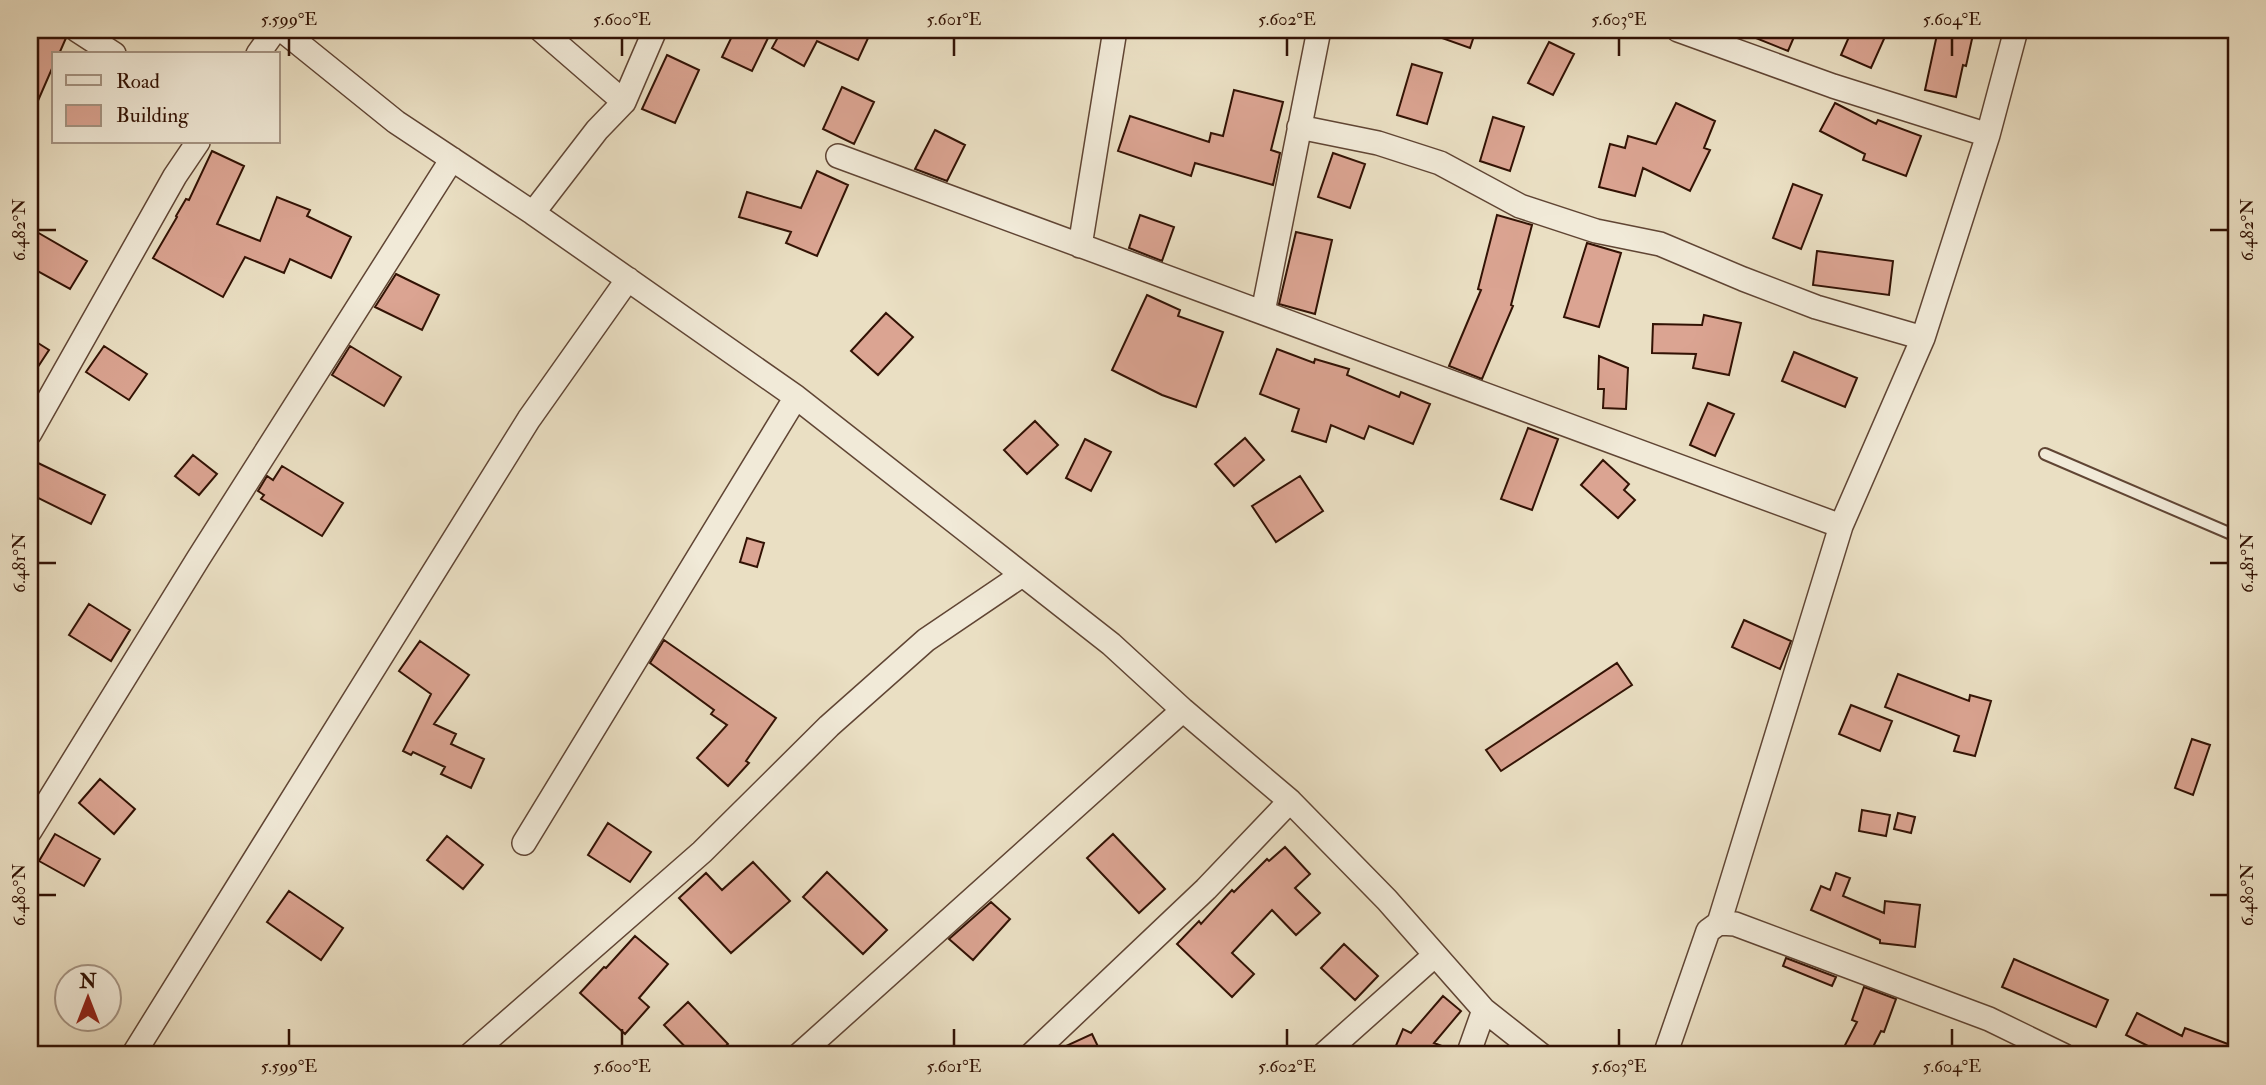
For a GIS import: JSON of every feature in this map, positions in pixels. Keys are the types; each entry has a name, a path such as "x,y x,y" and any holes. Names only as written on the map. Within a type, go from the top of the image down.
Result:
{"street":[{"path":"77,30 111,52"},
{"path":"259,52 275,30"},
{"path":"282,30 397,121 796,397 1111,645 1290,801 1387,900 1484,1010 1541,1055"},
{"path":"541,30 624,102"},
{"path":"533,213 597,131 624,102 655,30"},
{"path":"1080,246 1115,30"},
{"path":"1263,312 1319,30"},
{"path":"1678,30 1833,86 1988,135"},
{"path":"1665,1055 1708,931 1719,923 1841,526 1923,338 1988,135 2017,30"},
{"path":"1299,127 1378,143 1440,163 1520,206 1595,231 1660,244 1816,307 1923,338"},
{"path":"30,433 175,176 197,144"},
{"path":"838,156 1841,526"},
{"path":"30,831 198,559 452,159"},
{"path":"133,1055 530,419 628,279"},
{"path":"524,843 796,397"},
{"path":"470,1055 702,852 829,726 926,640 1022,575"},
{"path":"799,1055 1183,710"},
{"path":"1031,1055 1206,889 1290,801"},
{"path":"1719,923 1735,924 1989,1019 2063,1055"},
{"path":"1323,1055 1435,955"},
{"path":"1468,1055 1484,1010"}],"lane":[{"path":"2045,454 2236,536"}],"building":[{"path":"37,30 63,30 66,38 60,52 52,52 52,69 30,119 30,45"},
{"path":"735,30 756,30 769,36 752,71 722,57"},
{"path":"782,30 855,30 869,36 858,60 817,41 804,66 772,48"},
{"path":"1476,30 1470,48 1425,32"},
{"path":"1736,30 1797,30 1788,51"},
{"path":"1852,30 1888,30 1871,68 1841,55"},
{"path":"1938,30 1974,30 1956,97 1925,90"},
{"path":"1549,42 1574,54 1553,95 1528,83"},
{"path":"667,55 699,70 675,123 642,109"},
{"path":"1412,64 1442,73 1427,124 1397,115"},
{"path":"842,87 874,102 854,144 823,129"},
{"path":"1234,90 1283,102 1271,150 1280,153 1273,185 1195,163 1191,176 1118,151 1130,116 1209,142 1211,133 1223,136"},
{"path":"1676,103 1715,121 1704,148 1710,150 1690,191 1643,168 1635,196 1599,187 1610,144 1625,148 1628,136 1656,144"},
{"path":"1835,103 1876,124 1878,120 1921,136 1906,176 1863,160 1865,154 1820,131"},
{"path":"1493,117 1524,127 1510,171 1480,161"},
{"path":"935,130 965,145 947,181 915,169"},
{"path":"212,151 244,166 217,224 260,241 277,197 310,210 307,216 351,237 331,278 290,259 284,273 245,257 223,297 153,258 186,199 189,200"},
{"path":"1333,153 1365,164 1350,208 1318,197"},
{"path":"817,171 848,185 817,256 786,243 791,232 739,217 747,192 801,208"},
{"path":"1793,184 1822,195 1801,249 1773,238"},
{"path":"1140,215 1174,227 1162,261 1129,248"},
{"path":"1497,215 1532,225 1511,305 1513,306 1482,379 1449,366 1481,290 1478,289"},
{"path":"30,228 87,261 70,289 30,267"},
{"path":"1296,232 1332,240 1315,314 1279,304"},
{"path":"1587,243 1621,253 1599,327 1564,317"},
{"path":"1817,251 1893,261 1889,295 1813,285"},
{"path":"396,274 439,295 422,330 375,307"},
{"path":"1147,295 1180,310 1178,316 1223,332 1196,407 1162,395 1112,370"},
{"path":"886,313 913,337 878,375 851,351"},
{"path":"1704,315 1741,323 1729,375 1693,368 1696,354 1652,353 1653,324 1702,325"},
{"path":"30,338 49,350 30,379"},
{"path":"104,346 147,374 129,400 86,372"},
{"path":"350,346 401,377 384,406 332,375"},
{"path":"1277,349 1314,363 1315,359 1349,369 1347,375 1399,397 1401,392 1430,404 1413,444 1369,426 1364,439 1331,425 1326,442 1292,431 1299,409 1260,394"},
{"path":"1794,352 1857,378 1845,407 1782,381"},
{"path":"1599,356 1628,368 1626,409 1603,408 1604,389 1598,389"},
{"path":"1708,403 1734,414 1715,456 1690,445"},
{"path":"1035,421 1058,445 1027,474 1004,450"},
{"path":"1528,428 1558,439 1532,510 1501,499"},
{"path":"1245,438 1264,460 1234,486 1215,464"},
{"path":"1085,439 1111,452 1091,491 1066,478"},
{"path":"193,455 217,474 199,495 175,476"},
{"path":"1603,460 1629,484 1624,490 1635,500 1618,518 1581,485"},
{"path":"36,462 105,495 91,524 30,494 30,474"},
{"path":"282,466 343,503 322,536 261,499 264,495 258,491 267,476 273,480"},
{"path":"1300,476 1323,511 1276,542 1252,506"},
{"path":"747,538 764,543 757,567 740,562"},
{"path":"89,604 130,630 111,661 69,635"},
{"path":"1744,620 1791,641 1780,669 1732,647"},
{"path":"664,640 776,718 746,761 749,763 728,786 697,758 727,725 711,714 714,710 650,663"},
{"path":"420,641 469,675 434,724 456,734 451,744 484,759 471,788 441,774 445,767 413,752 411,755 403,751 431,694 399,671"},
{"path":"1617,663 1632,685 1501,771 1486,750"},
{"path":"1898,674 1969,701 1970,695 1991,701 1975,756 1954,751 1959,736 1885,707"},
{"path":"1851,705 1892,721 1880,751 1839,734"},
{"path":"2192,739 2210,745 2193,795 2175,788"},
{"path":"100,779 135,809 114,834 79,803"},
{"path":"1862,810 1890,815 1886,836 1859,831"},
{"path":"1898,813 1915,817 1911,833 1894,829"},
{"path":"608,823 651,852 630,882 588,855"},
{"path":"55,834 100,859 84,886 39,861"},
{"path":"1113,834 1165,889 1139,913 1087,858"},
{"path":"447,836 483,865 463,889 427,860"},
{"path":"1285,847 1310,874 1295,888 1320,913 1296,935 1272,910 1232,953 1254,974 1232,997 1177,944 1199,921 1201,924 1232,890 1234,892 1267,859 1269,861"},
{"path":"753,862 790,901 731,953 679,898 706,873 722,890"},
{"path":"827,872 887,930 863,954 803,897"},
{"path":"1836,873 1850,878 1843,896 1884,913 1885,901 1920,905 1915,947 1880,943 1880,940 1811,910 1821,886 1830,890"},
{"path":"289,891 343,928 321,960 267,922"},
{"path":"991,902 1010,919 973,960 949,939"},
{"path":"635,936 668,964 639,998 649,1007 625,1034 580,993"},
{"path":"1344,944 1378,976 1355,1000 1321,968"},
{"path":"1786,958 1836,977 1832,986 1783,966"},
{"path":"2014,959 2108,1000 2096,1027 2002,987"},
{"path":"1864,987 1896,999 1884,1032 1881,1031 1869,1055 1855,1055 1843,1049 1857,1022 1852,1020"},
{"path":"1443,996 1461,1011 1434,1043 1455,1051 1454,1055 1392,1055 1403,1029 1411,1033"},
{"path":"688,1002 728,1044 716,1055 693,1055 664,1025"},
{"path":"2137,1013 2182,1036 2185,1028 2236,1047 2236,1055 2166,1055 2126,1035"},
{"path":"1092,1034 1102,1055 1051,1055 1055,1051"}]}
